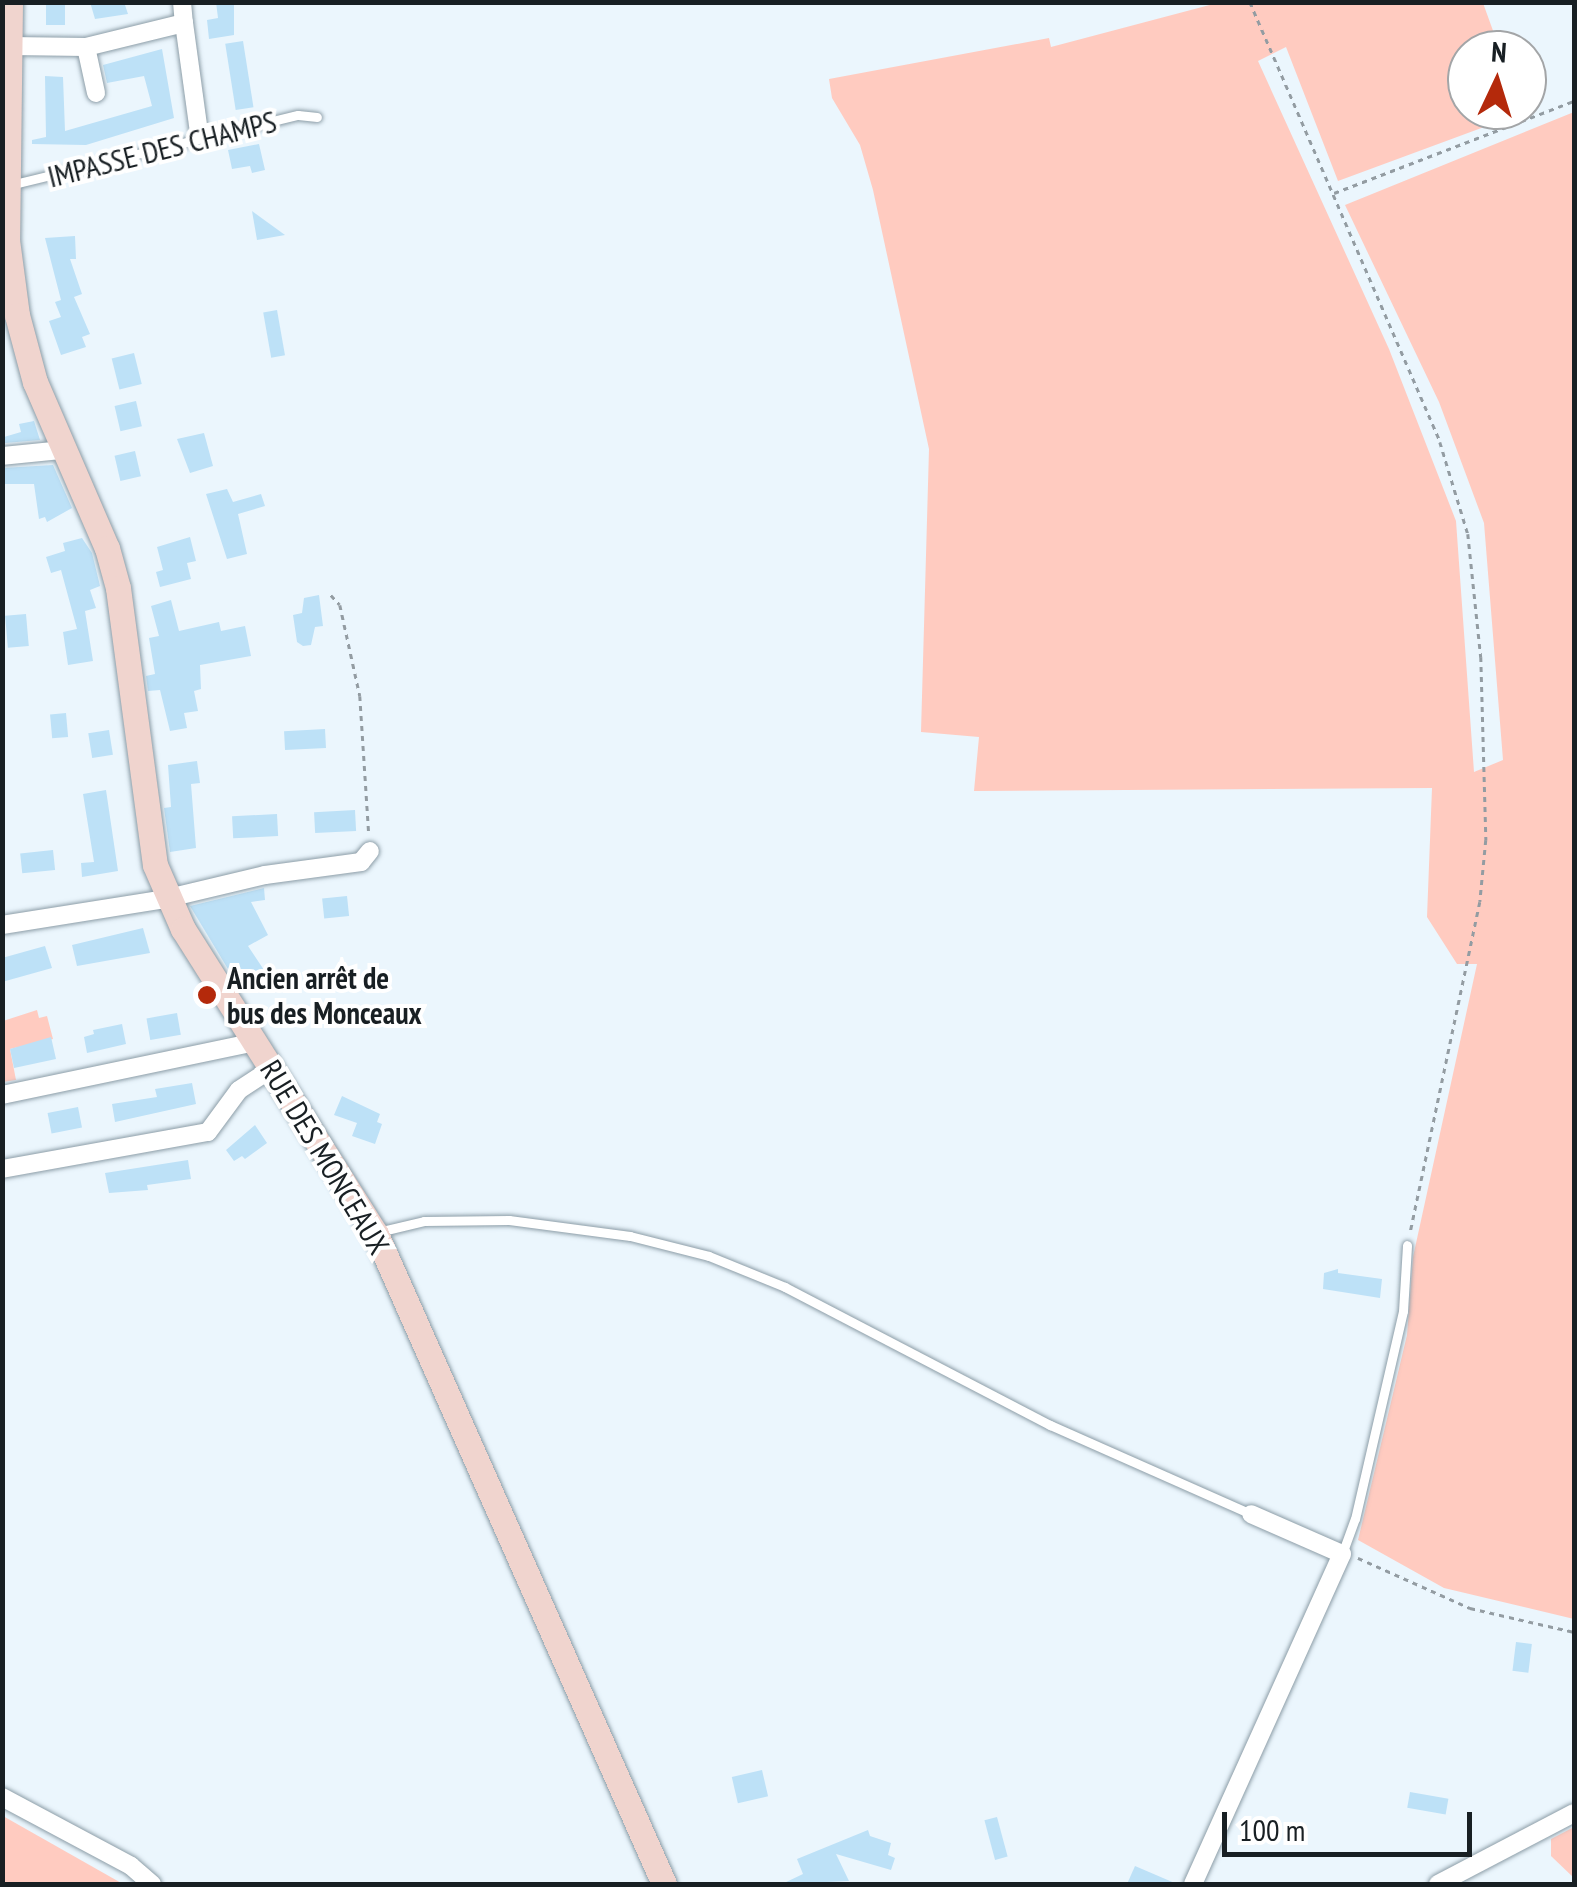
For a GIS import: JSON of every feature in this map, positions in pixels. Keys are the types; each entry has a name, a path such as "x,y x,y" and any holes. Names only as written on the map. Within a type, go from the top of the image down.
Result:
{"main road":[{"name":"RUE DES MONCEAUX","path":"10,2 7,240 16,315 35,382 106,548 118,588 152,846 167,896 183,930 376,1234 664,1884"}],"street":[{"path":"182,2 199,133"},
{"path":"10,46 86,47 184,24"},
{"path":"86,47 96,93"},
{"path":"2,456 62,450"},
{"path":"2,925 265,875 361,862 370,851"},
{"path":"2,1095 256,1042"},
{"path":"2,1168 208,1132 239,1090 274,1068"},
{"path":"1193,1884 1342,1554 1251,1514"},
{"path":"2,1797 130,1866 152,1884"},
{"path":"1438,1884 1574,1813"}],"lane":[{"name":"IMPASSE DES CHAMPS","path":"7,185 298,115 317,118"},
{"path":"376,1234 409,1223 484,1218 630,1236 710,1256 785,1287 1050,1425 1251,1514"},
{"path":"1342,1554 1358,1506 1403,1311 1407,1245"}],"path":[{"path":"1250,2 1452,474 1468,534 1482,657 1486,840 1480,902 1407,1245"},
{"path":"1333,194 1574,101"},
{"path":"331,595 340,605 360,696 370,851"},
{"path":"1342,1554 1368,1560 1470,1608 1574,1632"}],"shaded area":[{"path":"1221,2 1483,3 1493,30 1447,30 1447,130 1476,130 1338,181 1286,47 1258,61 1389,349 1456,521 1474,772 1503,760 1484,523 1439,402 1345,205 1530,130 1547,130 1547,123 1574,112 1574,1619 1444,1588 1358,1540 1407,1335 1413,1257 1477,964 1457,964 1427,917 1432,788 974,791 979,737 921,732 929,449 873,190 860,145 832,98 829,79 1049,38 1051,47"},
{"path":"37,1010 39,1018 47,1016 53,1039 10,1049 16,1080 3,1082 3,1021"},
{"path":"3,1816 123,1884 3,1884"},
{"path":"1574,1827 1574,1878 1551,1856 1551,1839"}],"building":[{"path":"46,2 65,2 65,25 46,25"},
{"path":"90,2 124,2 128,14 95,19"},
{"path":"216,2 234,2 234,35 209,39 207,20 218,18"},
{"path":"243,41 253,107 236,110 225,44"},
{"path":"162,49 174,118 86,145 32,144 32,140 46,137 45,76 63,77 65,131 152,106 144,76 107,83 103,65"},
{"path":"259,144 265,170 252,173 250,166 232,169 228,150"},
{"path":"252,211 285,235 257,240"},
{"path":"75,236 76,259 70,259 82,294 74,297 90,334 82,337 86,347 61,355 49,321 61,317 55,302 61,300 45,238"},
{"path":"277,310 285,355 271,358 263,312"},
{"path":"134,353 142,384 119,390 112,359"},
{"path":"136,401 142,426 120,431 115,406"},
{"path":"34,421 40,440 5,443 4,437 21,432 19,424"},
{"path":"204,433 213,466 190,473 177,439"},
{"path":"135,451 141,476 120,481 115,456"},
{"path":"53,465 72,508 47,522 45,517 39,519 34,484 3,484 3,468"},
{"path":"227,489 233,502 261,494 265,506 238,514 247,554 227,559 206,494"},
{"path":"190,537 196,561 187,563 191,579 160,587 156,572 163,570 157,547"},
{"path":"82,538 92,553 100,586 90,590 96,608 85,611 93,661 68,665 63,632 77,629 61,570 51,573 46,557 65,551 63,543"},
{"path":"319,595 323,626 315,627 311,645 303,646 297,642 293,615 302,613 304,598"},
{"path":"171,600 179,631 219,622 221,631 245,626 251,656 200,665 201,689 194,691 198,711 184,713 187,728 170,731 160,690 148,691 146,676 155,674 149,638 159,636 151,606"},
{"path":"26,614 29,646 8,648 5,616"},
{"path":"66,713 68,737 52,738 50,714"},
{"path":"325,729 326,748 285,750 284,731"},
{"path":"109,730 113,755 92,758 88,733"},
{"path":"197,761 200,783 191,784 196,848 170,852 164,808 171,807 168,765"},
{"path":"106,790 118,871 82,877 81,863 94,862 83,794"},
{"path":"355,810 356,831 315,833 314,812"},
{"path":"277,814 278,836 233,838 232,816"},
{"path":"53,850 55,870 22,873 20,853"},
{"path":"264,888 265,900 251,902 268,935 248,946 264,970 243,984 232,967 228,969 190,906"},
{"path":"347,896 349,916 324,919 322,899"},
{"path":"143,928 150,953 77,966 72,945"},
{"path":"45,946 52,968 2,982 2,958"},
{"path":"177,1013 181,1035 150,1040 146,1018"},
{"path":"122,1024 126,1044 87,1053 84,1037 94,1034 93,1030"},
{"path":"51,1037 56,1059 14,1068 10,1049"},
{"path":"192,1083 196,1104 115,1122 112,1104 157,1097 155,1089"},
{"path":"342,1096 380,1114 377,1122 382,1124 375,1144 352,1136 357,1123 334,1115"},
{"path":"78,1107 82,1128 52,1134 48,1113"},
{"path":"255,1125 267,1143 245,1159 242,1156 234,1161 226,1150"},
{"path":"188,1160 191,1179 147,1185 148,1190 109,1193 105,1173"},
{"path":"1338,1269 1338,1273 1382,1279 1380,1298 1323,1289 1324,1273"},
{"path":"1516,1642 1532,1644 1528,1673 1512,1671"},
{"path":"762,1770 768,1796 738,1803 732,1777"},
{"path":"1410,1792 1448,1799 1446,1815 1407,1808"},
{"path":"997,1817 1008,1857 995,1860 984,1820"},
{"path":"868,1830 870,1836 891,1843 888,1855 895,1858 891,1870 836,1854 849,1881 782,1884 803,1874 797,1859"},
{"path":"1135,1866 1177,1884 1127,1884"}],"place":[{"name":"Ancien arrêt de bus des Monceaux","path":"207,995"}]}
